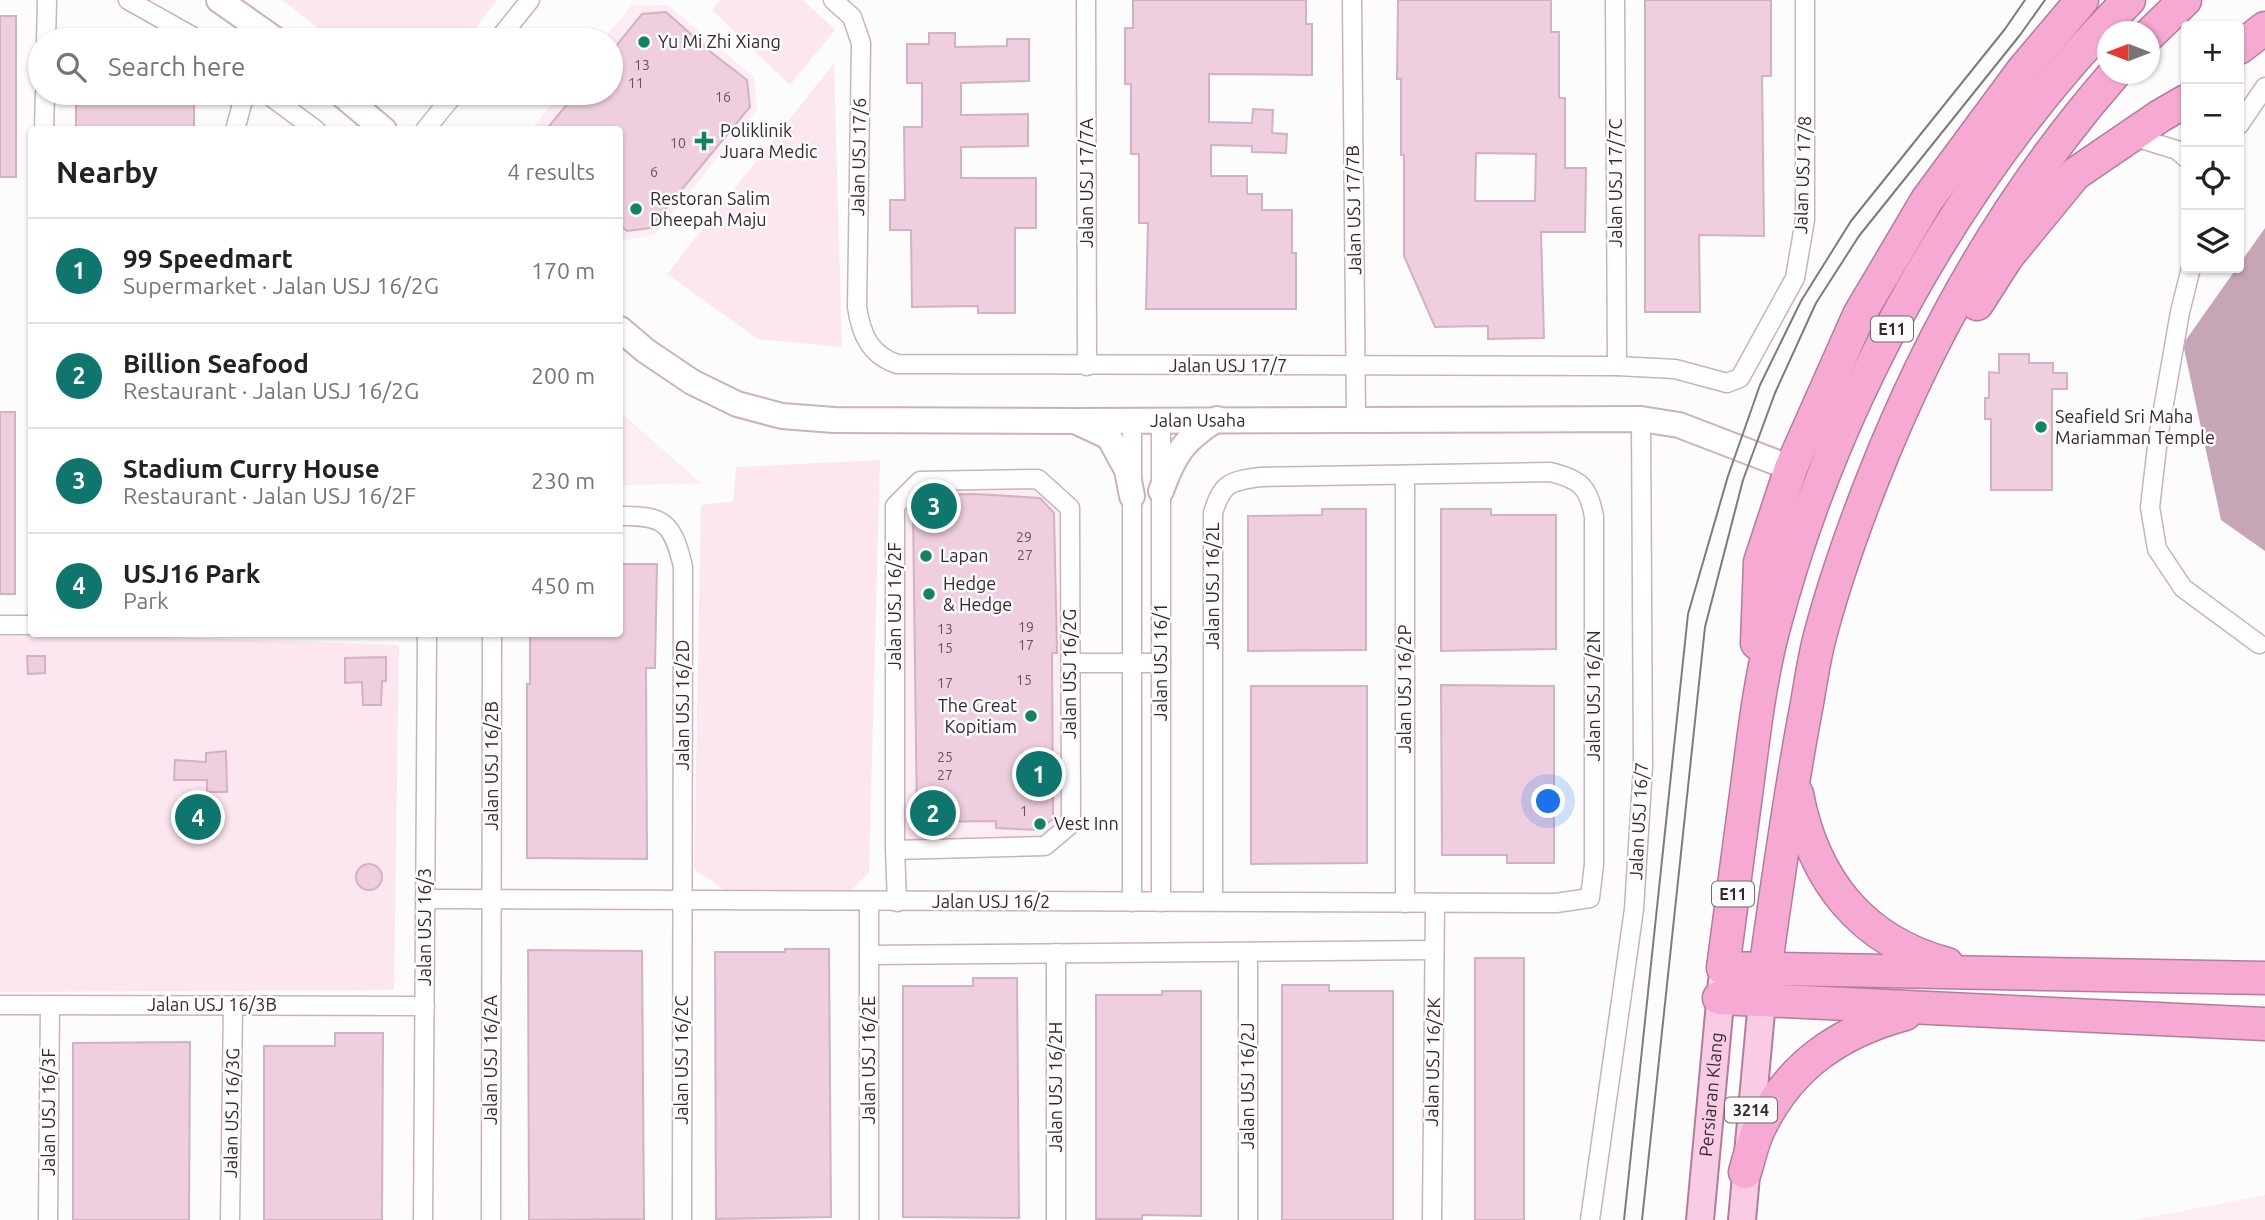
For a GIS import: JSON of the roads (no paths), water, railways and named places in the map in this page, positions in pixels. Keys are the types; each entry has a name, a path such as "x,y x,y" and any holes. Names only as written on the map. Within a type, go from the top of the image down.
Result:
{"highway":[{"path":"1757,711 1760,562 1791,468 1859,315 1927,200 2023,70 2082,0"},
{"name":"E11","path":"1721,983 1757,711 1773,629 1790,570 1819,489 1877,357 1949,228 1994,160 2036,105 2098,31 2129,0"},
{"path":"2160,24 2185,0"},
{"path":"2244,44 2265,28"},
{"path":"2244,64 2265,49"},
{"name":"E11","path":"1763,985 1793,775 1819,639 1839,569 1896,420 1956,299 2030,180 2105,84"},
{"path":"1896,420 1959,332 2007,257 2056,195 2075,174 2173,108"},
{"path":"1793,775 1809,841 1826,878 1852,910 1883,937 1918,956 1986,974"},
{"path":"1763,985 1986,974 2265,978"},
{"path":"1721,983 1763,985 1955,1010 2265,1024"},
{"path":"1745,1172 1757,1133 1777,1097 1804,1065 1837,1040 1874,1022 1914,1012 1955,1010"}],"main road":[{"name":"Persiaran Klang","path":"1700,1220 1721,983"},
{"name":"3214","path":"1742,1220 1763,985"}],"street":[{"path":"46,28 47,0"},
{"path":"128,0 178,28"},
{"path":"219,0 259,28"},
{"path":"508,28 530,0"},
{"name":"Jalan USJ 17/6","path":"833,0 852,17 861,43 857,307 859,324"},
{"name":"Jalan USJ 17/7A","path":"1086,0 1087,366"},
{"name":"Jalan USJ 17/7B","path":"1352,0 1356,419"},
{"name":"Jalan USJ 17/7C","path":"1615,0 1617,366"},
{"name":"Jalan USJ 17/8","path":"1617,366 1675,369 1727,383 1740,378 1795,278 1805,220 1805,0"},
{"path":"2244,118 2265,87"},
{"path":"44,126 45,105"},
{"path":"236,126 242,105"},
{"path":"282,105 311,126"},
{"path":"354,105 379,126"},
{"path":"428,126 445,105"},
{"path":"2131,136 2181,154"},
{"path":"2190,273 2180,312 2158,438 2150,507 2155,539 2157,549 2183,587 2259,643"},
{"name":"Jalan USJ 17/7","path":"859,324 864,338 883,359 897,364 1617,366"},
{"name":"Jalan Usaha","path":"623,332 646,351 692,382 737,404 782,416 834,420 1075,421 1640,419 1679,425 1791,468"},
{"path":"1161,491 1172,461 1182,446 1199,430 1217,419"},
{"name":"Jalan USJ 16/7","path":"1590,1220 1633,909 1639,832 1643,767 1640,419"},
{"path":"1075,421 1109,437 1127,470 1132,496"},
{"name":"Jalan USJ 16/1","path":"1132,421 1132,902"},
{"name":"Jalan USJ 16/1","path":"1161,421 1161,902"},
{"name":"Jalan USJ 16/2L","path":"1213,902 1213,513 1219,493 1233,481 1260,477 1550,472 1563,475"},
{"name":"Jalan USJ 16/2P","path":"1405,475 1405,903"},
{"name":"Jalan USJ 16/2N","path":"1556,903 1590,898 1594,864 1594,517 1586,489 1563,475"},
{"name":"Jalan USJ 16/2F","path":"897,902 895,506 920,481 1038,479 1070,508"},
{"name":"Jalan USJ 16/2G","path":"895,850 1045,846 1070,824 1070,508"},
{"name":"Jalan USJ 16/2D","path":"623,516 644,515 657,519 668,527 680,552 683,567 682,900"},
{"path":"0,625 28,625"},
{"name":"Jalan USJ 16/3","path":"423,1220 427,637"},
{"name":"Jalan USJ 16/2B","path":"492,637 492,899"},
{"path":"1070,663 1161,663"},
{"name":"Jalan USJ 16/2","path":"425,899 1556,903"},
{"name":"Jalan USJ 16/2A","path":"491,1220 492,899"},
{"name":"Jalan USJ 16/2C","path":"682,900 682,1220"},
{"name":"Jalan USJ 16/2E","path":"869,901 869,1220"},
{"name":"Jalan USJ 16/2K","path":"1432,1220 1435,903"},
{"path":"869,955 1434,950"},
{"name":"Jalan USJ 16/2J","path":"1248,952 1248,1220"},
{"name":"Jalan USJ 16/2H","path":"1056,953 1056,1220"},
{"name":"Jalan USJ 16/3B","path":"0,1005 425,1006"},
{"name":"Jalan USJ 16/3F","path":"48,1220 50,1005"},
{"name":"Jalan USJ 16/3G","path":"230,1220 233,1005"}],"tram line":[{"path":"1624,1220 1688,614 1728,476 1760,385 1801,301 1851,221 2005,29 2025,0"},
{"path":"1642,1220 1705,627 1743,480 1775,393 1816,303 1859,236 2045,0"}],"place":[{"name":"Yu Mi Zhi Xiang","path":"644,42"},
{"name":"Poliklinik Juara Medic","path":"704,141"},
{"name":"Restoran Salim Dheepah Maju","path":"636,209"},
{"name":"Seafield Sri Maha Mariamman Temple","path":"2041,427"},
{"name":"Stadium Curry House","path":"934,506"},
{"name":"Lapan","path":"926,556"},
{"name":"Hedge & Hedge","path":"929,594"},
{"name":"The Great Kopitiam","path":"1031,716"},
{"name":"99 Speedmart","path":"1039,774"},
{"name":"Billion Seafood","path":"933,813"},
{"name":"USJ16 Park","path":"198,817"},
{"name":"Vest Inn","path":"1040,824"}]}
